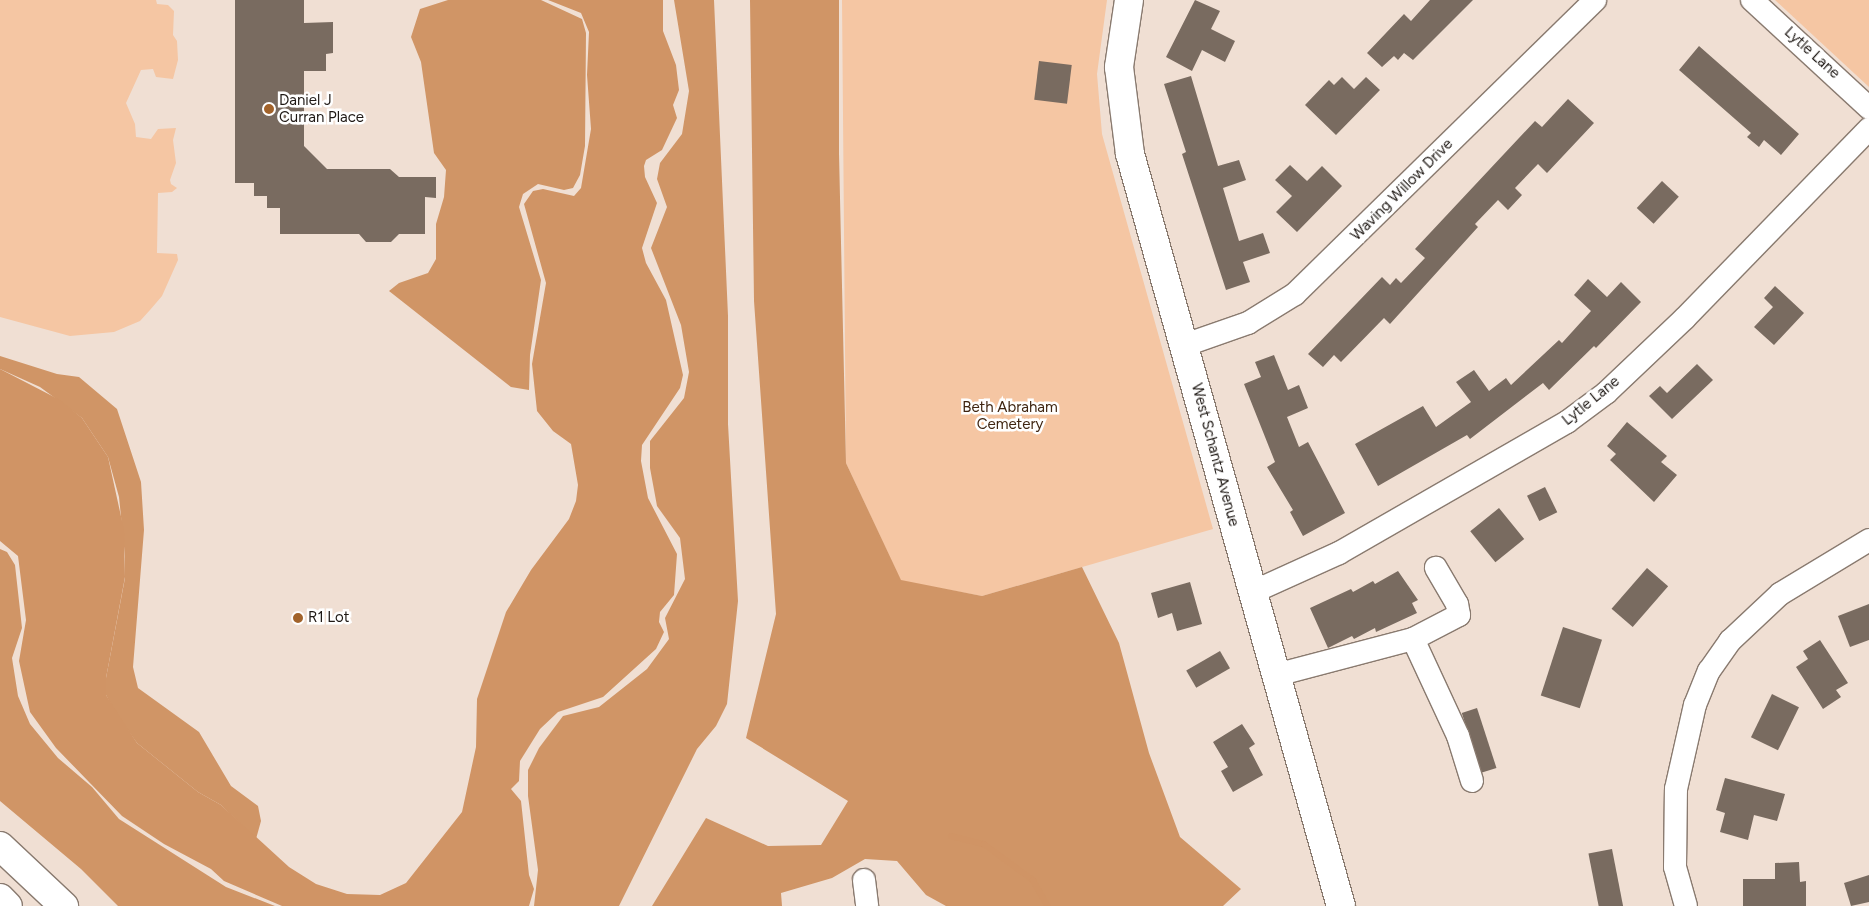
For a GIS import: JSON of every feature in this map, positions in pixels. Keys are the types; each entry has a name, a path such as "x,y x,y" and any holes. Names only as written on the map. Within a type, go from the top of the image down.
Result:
{"main road":[{"name":"West Schantz Avenue","path":"1129,0 1121,42 1122,109 1130,154 1341,906"},
{"path":"0,846 64,906"},
{"path":"0,898 8,906"}],"street":[{"name":"Waving Willow Drive","path":"1185,345 1248,323 1295,294 1595,0"},
{"name":"Lytle Lane","path":"1752,0 1869,108"},
{"name":"Lytle Lane","path":"1253,592 1364,540 1567,422 1606,393 1685,318 1869,128"},
{"path":"1686,906 1675,867 1676,789 1694,705 1709,671 1730,641 1780,594 1869,540"},
{"path":"1276,674 1413,639 1459,615 1458,604 1436,568"},
{"path":"1413,639 1458,736 1472,781"},
{"path":"864,880 867,906"}],"green space":[{"path":"0,0 156,0 157,4 168,5 174,11 173,35 177,41 178,60 173,79 156,77 153,69 141,70 126,103 135,124 136,137 151,139 158,129 176,128 173,140 176,163 170,180 171,184 177,188 172,192 158,193 157,253 177,254 178,260 162,296 150,310 140,321 114,332 70,336 0,317"},
{"name":"Beth Abraham Cemetery","path":"842,0 1107,0 1097,74 1102,134 1213,529 982,596 901,581 846,463"},
{"path":"1775,0 1869,0 1869,87"}],"shaded area":[{"path":"448,0 541,0 582,19 586,33 585,146 580,175 573,188 564,190 538,184 523,194 519,207 541,280 530,355 529,390 511,387 389,291 399,283 428,273 436,259 436,224 444,197 446,170 434,153 421,62 411,37 420,9"},
{"path":"548,0 663,0 663,31 676,65 679,90 673,105 677,118 662,150 646,160 644,166 645,177 657,203 642,248 646,263 666,300 683,375 680,388 642,445 641,461 648,498 677,554 674,595 660,612 659,622 664,632 656,649 603,697 558,712 540,729 520,761 519,781 511,789 521,801 529,875 534,889 529,906 282,906 224,881 211,869 164,844 122,816 56,748 30,712 19,661 26,620 18,556 0,541 0,369 60,400 82,418 108,457 124,530 125,577 106,678 106,695 137,743 198,792 221,805 289,867 316,884 347,894 380,895 406,883 462,812 476,747 477,699 506,612 531,570 569,519 576,501 578,485 571,444 553,431 537,411 532,364 546,283 524,204 533,191 543,189 574,196 581,188 591,129 587,75 589,32 581,13"},
{"path":"674,0 714,0 728,316 728,424 738,601 727,704 716,726 697,749 619,906 534,906 538,870 528,796 528,770 539,748 563,716 599,707 647,669 669,639 665,618 685,579 680,538 657,506 650,468 650,441 684,398 689,372 681,325 651,248 667,207 657,179 660,163 682,134 689,91"},
{"path":"750,0 839,0 839,153 846,463 901,580 982,596 1082,567 1119,643 1149,753 1180,837 1241,889 1223,906 946,906 926,895 897,861 865,859 832,878 781,893 782,906 652,906 706,818 768,846 821,845 848,801 746,738 776,614 754,301"},
{"path":"0,356 57,374 79,377 117,409 141,482 144,530 133,667 138,688 199,732 231,786 258,806 261,821 256,839 221,805 198,792 137,743 115,712 106,695 106,678 125,578 125,556 119,497 108,457 82,418 40,387 0,369"},
{"path":"0,549 7,552 15,565 22,628 12,658 18,696 30,724 58,758 92,787 119,819 226,887 275,906 118,906 81,869 0,801"}],"building":[{"name":"Daniel J Curran Place","path":"235,0 304,0 304,23 333,22 333,53 326,54 326,71 304,71 304,146 327,169 390,169 399,177 436,177 436,198 425,197 425,234 399,234 391,242 366,242 359,234 280,234 280,208 267,208 267,196 254,196 254,183 235,183"},
{"path":"1195,0 1220,11 1211,29 1235,41 1225,62 1202,50 1192,71 1166,57"},
{"path":"1430,0 1473,0 1413,60 1404,53 1398,60 1394,56 1382,67 1367,53 1404,14 1411,21"},
{"path":"1699,46 1799,134 1781,155 1764,140 1759,147 1747,137 1751,133 1679,70"},
{"path":"1039,61 1072,65 1067,104 1034,100"},
{"path":"1191,76 1218,166 1239,160 1246,180 1223,188 1239,241 1263,233 1270,253 1243,262 1250,282 1226,290 1182,154 1186,152 1164,84"},
{"path":"1342,77 1354,89 1366,77 1380,90 1336,135 1305,105 1329,80 1334,85"},
{"path":"1568,99 1594,123 1547,173 1538,164 1515,188 1522,195 1508,210 1498,200 1475,224 1478,227 1390,324 1384,318 1341,362 1334,355 1323,367 1308,354 1382,277 1390,285 1396,278 1401,283 1425,258 1415,249 1535,121 1542,127"},
{"path":"1290,165 1307,181 1322,166 1342,186 1297,232 1276,212 1292,196 1275,180"},
{"path":"1662,181 1679,197 1654,224 1637,208"},
{"path":"1588,279 1607,297 1621,282 1641,302 1596,348 1594,346 1549,390 1543,383 1470,439 1467,435 1378,486 1355,444 1423,406 1436,427 1471,402 1456,382 1474,370 1489,391 1506,378 1511,385 1559,340 1562,343 1591,311 1574,295"},
{"path":"1775,286 1804,313 1774,345 1754,327 1773,307 1764,298"},
{"path":"1274,355 1288,390 1299,385 1308,408 1287,417 1299,447 1308,442 1345,513 1303,536 1290,512 1293,510 1267,467 1275,462 1244,384 1261,377 1255,362"},
{"path":"1697,364 1713,380 1672,419 1649,396 1660,386 1667,393"},
{"path":"1627,422 1667,456 1661,462 1677,475 1654,502 1610,460 1616,454 1607,446"},
{"path":"1545,487 1557,512 1539,521 1527,496"},
{"path":"1499,508 1524,539 1495,562 1470,531"},
{"path":"1647,568 1668,586 1633,627 1612,609"},
{"path":"1398,571 1418,600 1412,603 1417,613 1376,632 1375,628 1354,639 1352,636 1328,648 1310,608 1351,589 1353,592 1373,581 1375,584"},
{"path":"1190,582 1202,624 1177,631 1172,613 1158,618 1151,593"},
{"path":"1869,604 1869,640 1850,647 1838,616"},
{"path":"1563,627 1602,640 1580,708 1541,695"},
{"path":"1820,640 1848,683 1836,690 1841,697 1823,709 1796,667 1808,659 1803,651"},
{"path":"1220,651 1230,668 1196,688 1186,670"},
{"path":"1772,694 1799,707 1778,750 1751,737"},
{"path":"1477,708 1496,768 1481,773 1462,713"},
{"path":"1242,724 1255,744 1249,748 1263,775 1233,792 1221,771 1228,767 1213,742"},
{"path":"1725,778 1785,794 1777,821 1754,815 1748,840 1720,832 1725,813 1716,810"},
{"path":"1612,849 1623,906 1599,906 1588,854"},
{"path":"1799,862 1800,882 1806,881 1806,906 1743,906 1743,879 1775,879 1775,863"},
{"path":"1869,875 1869,902 1851,906 1844,883"}],"waterway":[{"path":"951,836 984,844 1033,880 1048,906"}],"place":[{"name":"Daniel J Curran Place","path":"269,109"},
{"name":"R1 Lot","path":"298,618"}]}
